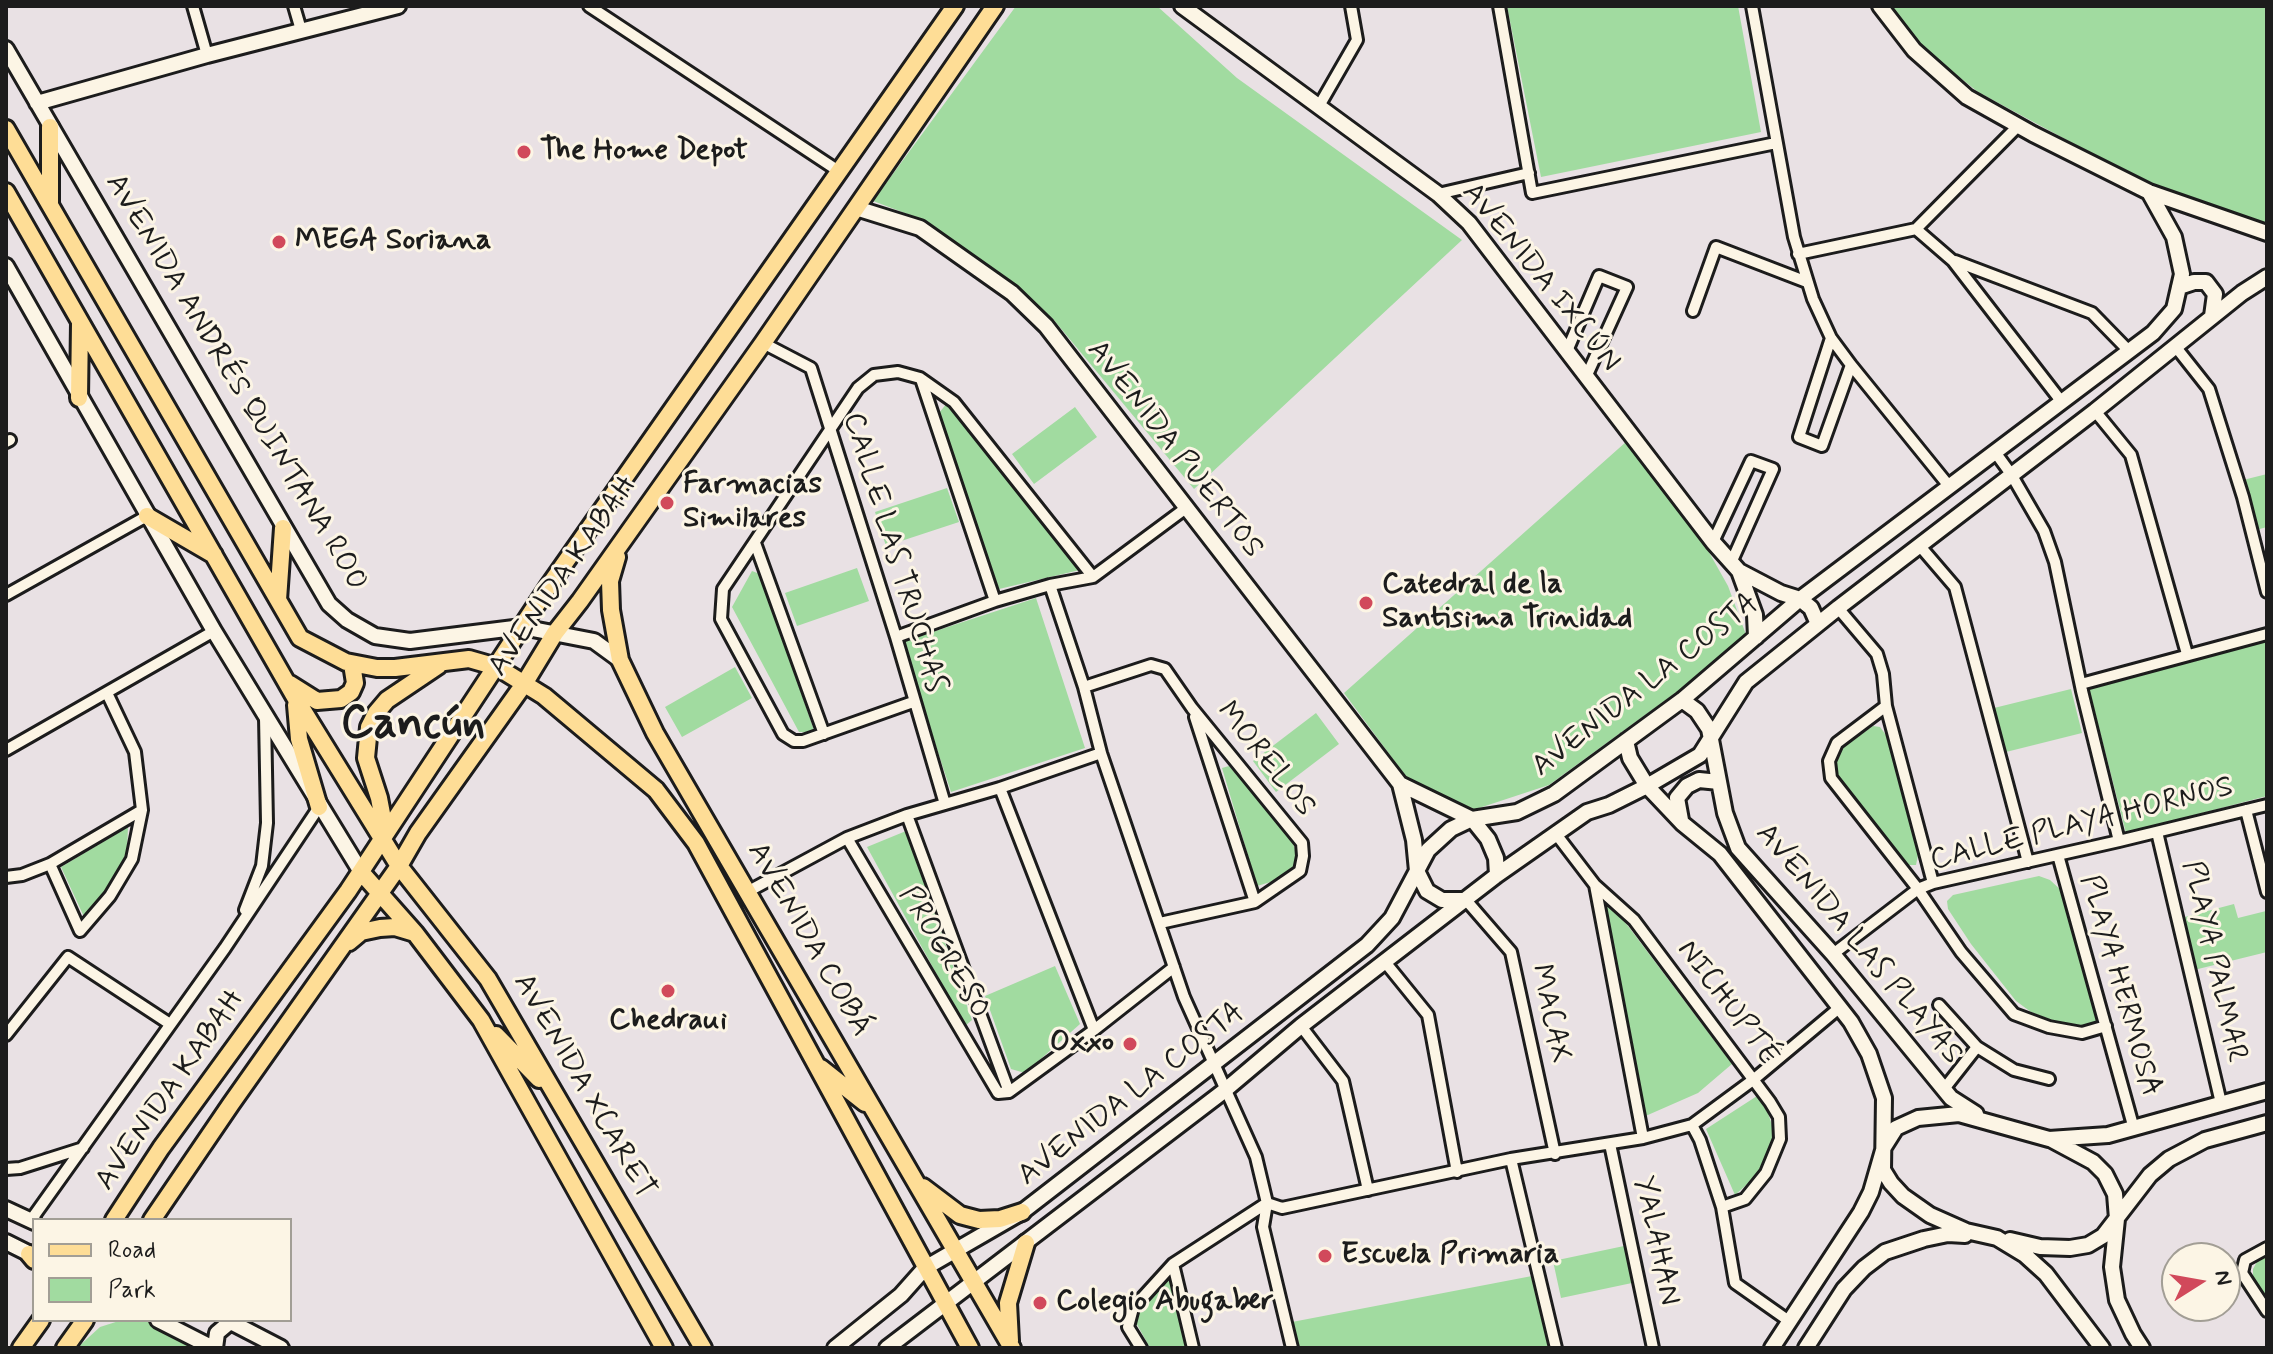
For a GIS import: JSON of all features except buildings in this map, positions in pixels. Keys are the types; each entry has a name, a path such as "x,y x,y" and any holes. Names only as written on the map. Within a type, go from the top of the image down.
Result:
{"main road":[{"name":"AVENIDA KABAH","path":"118,1215 161,1148 361,872 522,627 955,6"},
{"name":"AVENIDA KABAH","path":"153,1218 524,684 555,633 763,343 995,6"},
{"path":"50,127 50,205"},
{"path":"6,129 300,638 352,664 395,668 469,659 497,667 524,684"},
{"path":"6,192 285,681 399,866"},
{"path":"79,398 80,321"},
{"path":"147,516 216,556"},
{"path":"278,600 283,528"},
{"name":"AVENIDA COBÁ","path":"621,544 610,581 611,610 620,660 655,733 1011,1347"},
{"path":"382,841 383,819 366,758 369,727 387,700 444,662"},
{"path":"285,681 317,701 341,699 351,692 355,683 352,664"},
{"name":"AVENIDA COBÁ","path":"524,684 544,696 656,790 696,843 970,1348"},
{"path":"296,699 299,739 319,807"},
{"path":"692,798 696,843"},
{"name":"AVENIDA XCARET","path":"399,866 488,979 703,1348"},
{"name":"AVENIDA XCARET","path":"361,872 415,933 481,1020 664,1348"},
{"path":"335,954 361,932 395,927 415,933"},
{"path":"481,1020 554,1094"},
{"path":"815,1063 873,1109"},
{"path":"914,1179 960,1215 979,1220 1000,1219 1025,1210"},
{"path":"1011,1347 1008,1303 1026,1243"},
{"path":"21,1348 40,1322"},
{"path":"65,1348 80,1326"}],"street":[{"path":"193,6 207,55"},
{"path":"294,6 301,30"},
{"path":"37,103 397,6"},
{"path":"589,6 604,11 840,172"},
{"name":"AVENIDA IXCÚN","path":"1182,6 1438,194 1469,223 1735,567 1755,615 1756,637"},
{"path":"1319,106 1357,40 1351,6"},
{"path":"1499,6 1532,193 1776,143"},
{"path":"1752,6 1798,254 1807,282 1831,338 1949,486"},
{"path":"1880,6 1914,50 1967,97 2149,192 2267,233"},
{"name":"AVENIDA ANDRÉS QUINTANA ROO","path":"6,49 329,604 347,620 375,636 410,641 522,627 594,641 620,660"},
{"path":"1798,254 1916,229 2018,126"},
{"path":"1438,194 1529,173"},
{"name":"AVENIDA LA COSTA","path":"835,1348 901,1295 925,1268 1025,1210 1367,945 1392,918 1428,850 1451,829 1472,819 1517,812 1554,794 1682,700 1800,599 2153,333 2174,309 2182,274 2174,237 2149,192"},
{"name":"AVENIDA PUERTOS","path":"856,208 920,228 1012,293 1046,326 1400,784 1414,840 1417,871"},
{"path":"1916,229 1953,261 2061,401"},
{"path":"1693,311 1716,247 1807,282"},
{"path":"1953,261 2092,313 2129,351"},
{"path":"6,266 12,290 79,398 319,807 361,872"},
{"path":"1567,351 1599,276 1627,287 1587,375"},
{"name":"AVENIDA LA COSTA","path":"887,1348 1224,1091 1301,1026 1497,875 1587,812 1647,786 1700,755 1746,682 2095,411 2212,316 2267,277"},
{"path":"2179,287 2206,282 2215,294 2212,316"},
{"path":"1831,338 1799,437 1822,446 1851,365"},
{"name":"CALLE LAS TRUCHAS","path":"763,343 811,368 945,804"},
{"path":"2175,346 2209,389 2243,497 2267,592"},
{"path":"913,702 824,734 794,741 783,734 721,619 723,589 858,388 874,375 898,372 920,378 954,402 1093,577"},
{"path":"920,378 995,601"},
{"path":"2095,411 2131,455 2187,654"},
{"path":"1995,452 2044,531 2055,562 2119,841"},
{"path":"1713,542 1751,461 1773,469 1735,567"},
{"path":"896,637 995,601 1050,585 1093,577 1186,508"},
{"path":"6,595 147,516"},
{"path":"755,543 824,734"},
{"path":"1919,545 1955,587 2028,862"},
{"name":"AVENIDA IXCÚN","path":"1735,567 1781,593 1800,599"},
{"path":"1050,585 1084,687 1101,753 1174,967 1224,1091 1256,1157 1267,1203 1263,1227 1292,1348"},
{"path":"1800,599 1811,608 1818,624"},
{"path":"1838,608 1877,654 1883,674 1886,706 1933,883"},
{"path":"6,750 214,631"},
{"path":"2081,684 2267,634"},
{"name":"MORELOS","path":"1084,687 1151,665 1165,669 1192,708 1302,843 1300,871 1255,902 1160,923"},
{"path":"50,864 80,931 110,896 132,859 142,810 135,752 107,693"},
{"name":"AVENIDA LAS PLAYAS","path":"1682,700 1702,716 1712,737 1725,813 1738,848 1833,954 1951,1098 1986,1121"},
{"path":"1886,706 1837,743 1829,761 1831,778 1918,889 1961,952 2014,1014 2049,1027 2082,1033 2106,1026"},
{"path":"1192,708 1255,902"},
{"path":"225,948 248,904 262,866 267,823 265,715"},
{"name":"AVENIDA LAS PLAYAS","path":"1626,741 1633,766 1647,786 1682,823 1720,854 1851,1022 1869,1054 1884,1098 1884,1147"},
{"path":"747,892 847,838 907,815 1000,788 1101,753"},
{"path":"1682,823 1677,798 1687,786 1699,780 1719,782"},
{"name":"AVENIDA PUERTOS","path":"1400,784 1472,819"},
{"path":"1000,788 1094,1030"},
{"name":"CALLE PLAYA HORNOS","path":"1833,954 1918,889 1933,883 2267,805"},
{"path":"34,1218 225,948 319,807"},
{"path":"6,877 22,875 50,864 142,810"},
{"path":"2246,810 2267,892"},
{"path":"907,815 1004,1093 1094,1030 1174,967"},
{"path":"1472,819 1488,839 1496,858 1497,875"},
{"name":"PLAYA PALMAR","path":"2157,832 2221,1103"},
{"name":"NICHUPTÉ","path":"1556,834 1595,885 1634,920 1779,1117 1780,1139 1766,1173 1745,1199 1722,1207"},
{"name":"PROGRESO","path":"847,838 1004,1093"},
{"name":"PLAYA HERMOSA","path":"2058,855 2134,1129"},
{"path":"1417,871 1427,891 1442,900 1466,900"},
{"path":"1595,885 1643,1138"},
{"name":"MACAX","path":"1466,900 1511,952 1555,1154"},
{"path":"6,1035 68,957 170,1024"},
{"path":"1385,962 1428,1015 1457,1172"},
{"path":"1939,1005 1977,1047 2014,1070 2049,1079"},
{"path":"1267,1203 1282,1208 1511,1159 1643,1138 1692,1125 1753,1080 1839,1008"},
{"path":"1301,1026 1343,1081 1368,1190"},
{"path":"1944,1089 1977,1047"},
{"path":"2049,1139 2108,1135 2267,1091"},
{"path":"1772,1348 1861,1212 1871,1192 1884,1147 1896,1128 1918,1118 1959,1114 2049,1139 2081,1153 2105,1174 2115,1194 2117,1219 2112,1267 2117,1300 2142,1348"},
{"path":"1884,1147 1883,1170 1903,1196 1930,1215 1953,1226 1997,1238 2040,1247 2070,1248 2088,1245 2103,1236 2150,1175 2169,1159 2205,1140 2267,1123"},
{"path":"1692,1125 1722,1207 1735,1283 1789,1321"},
{"name":"YALAHAN","path":"1610,1144 1653,1348"},
{"path":"6,1169 20,1168 83,1148"},
{"path":"1511,1159 1556,1348"},
{"path":"1141,1348 1128,1327 1133,1308 1173,1264 1267,1203"},
{"path":"6,1209 32,1221"},
{"path":"1025,1210 1043,1230"},
{"path":"1806,1348 1844,1289 1864,1268 1885,1252 1904,1244 1948,1234 1997,1238 2025,1255 2046,1274 2102,1348"},
{"path":"6,1242 32,1256"},
{"path":"2267,1248 2245,1260 2242,1273 2267,1311"},
{"path":"1173,1264 1193,1348"},
{"path":"162,1322 214,1348 217,1333 227,1322"},
{"path":"230,1322 281,1348"}],"green space":[{"path":"1016,6 1157,6 1237,78 1462,240 1194,489 1053,319 926,221 873,201"},
{"path":"1507,6 1738,6 1761,132 1541,177"},
{"path":"1891,6 2267,6 2267,227 2150,185 1978,92 1919,45"},
{"path":"947,403 1080,570 999,589 939,413"},
{"path":"1075,407 1097,437 1034,484 1012,454"},
{"path":"1627,441 1701,538 1728,586 1748,640 1549,785 1473,810 1407,778 1344,693"},
{"path":"2267,474 2267,527 2256,530 2243,480"},
{"path":"947,488 959,522 886,546 875,512"},
{"path":"857,568 869,601 797,626 785,593"},
{"path":"752,571 760,574 815,733 799,732 732,607"},
{"path":"1036,598 1085,748 951,792 902,642"},
{"path":"2267,634 2267,796 2126,833 2088,685"},
{"path":"735,667 752,698 682,737 665,707"},
{"path":"2071,689 2082,733 2006,752 1994,708"},
{"path":"1316,713 1339,744 1276,792 1253,761"},
{"path":"1873,726 1880,727 1886,735 1916,843 1916,865 1906,865 1838,775 1836,764 1843,747"},
{"path":"1229,766 1291,836 1295,868 1274,881 1257,886 1222,768"},
{"path":"128,827 127,852 109,887 85,919 61,867"},
{"path":"906,831 972,1020 965,1026 867,847"},
{"path":"2039,876 2050,880 2063,892 2099,1021 2095,1025 2081,1027 2051,1020 2031,1012 2016,1001 1948,909 1947,901 1953,895"},
{"path":"1602,896 1732,1064 1698,1093 1641,1118"},
{"path":"2234,904 2238,918 2266,911 2267,952 2194,970 2181,918"},
{"path":"1055,966 1080,1024 1025,1073 1011,1069 985,996"},
{"path":"1757,1096 1768,1113 1774,1131 1769,1155 1753,1179 1735,1195 1706,1129"},
{"path":"1624,1246 1632,1283 1561,1298 1553,1261"},
{"path":"2267,1255 2267,1300 2253,1282 2253,1269 2259,1258"},
{"path":"1532,1276 1549,1348 1298,1348 1292,1322"},
{"path":"1166,1278 1172,1285 1186,1348 1150,1348 1134,1319 1139,1306"},
{"path":"116,1322 152,1322 202,1348 77,1348 100,1327"}],"place":[{"name":"The Home Depot","path":"524,152"},
{"name":"MEGA Soriana","path":"279,242"},
{"name":"Farmacias Similares","path":"667,503"},
{"name":"Catedral de la Santisima Trinidad","path":"1366,603"},
{"name":"Chedraui","path":"668,991"},
{"name":"Oxxo","path":"1130,1044"},
{"name":"Escuela Primaria","path":"1325,1256"},
{"name":"Colegio Abugaber","path":"1040,1303"}],"district":[{"name":"Cancún","path":"413,726"}]}
